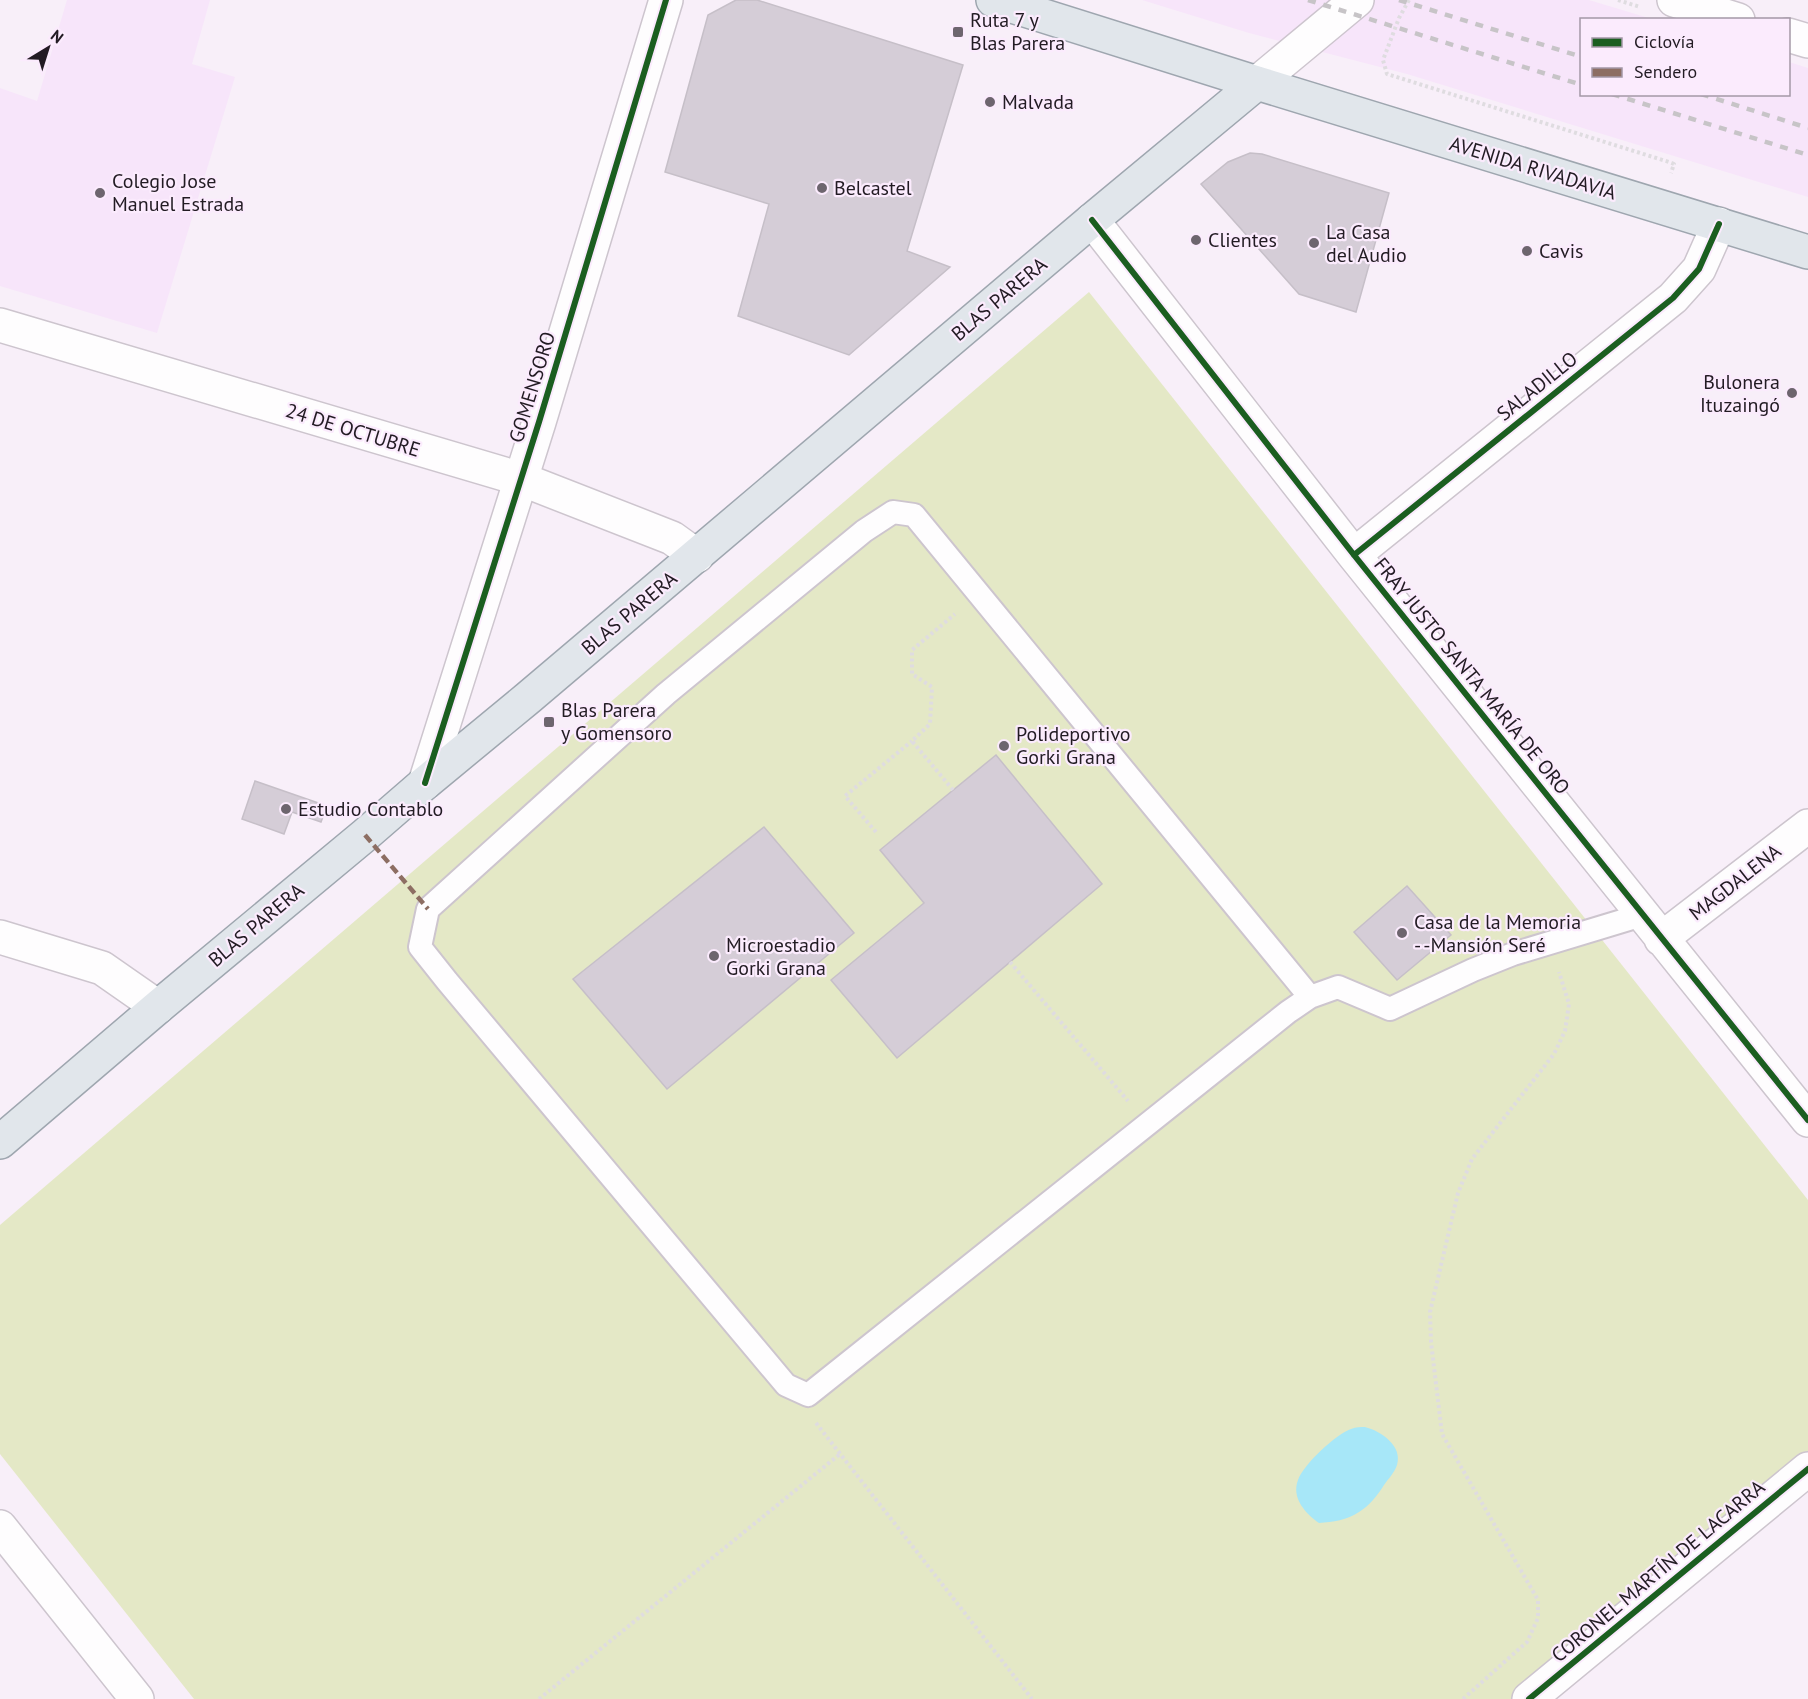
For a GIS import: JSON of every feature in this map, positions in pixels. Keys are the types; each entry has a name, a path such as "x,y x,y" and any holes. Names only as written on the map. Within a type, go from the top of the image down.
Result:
{"main road":[{"name":"AVENIDA RIVADAVIA","path":"993,0 1808,252"},
{"name":"BLAS PARERA","path":"0,1142 1257,83"}],"street":[{"name":"GOMENSORO","path":"425,783 521,479 666,0"},
{"path":"1257,83 1357,0"},
{"path":"1674,0 1732,18"},
{"path":"1790,36 1808,41"},
{"name":"FRAY JUSTO SANTA MARÍA DE ORO","path":"1092,220 1354,555 1808,1120"},
{"name":"SALADILLO","path":"1354,555 1673,298 1699,269 1719,224"},
{"name":"24 DE OCTUBRE","path":"0,325 521,479 672,538 698,556"},
{"name":"MAGDALENA","path":"1651,927 1808,826"},
{"path":"0,937 102,968 158,1007"},
{"name":"CORONEL MARTÍN DE LACARRA","path":"1529,1699 1808,1469"},
{"path":"0,1527 137,1699"}],"lane":[{"path":"1310,997 914,515 893,512 864,531 666,694 428,909 420,947 786,1385 808,1395 1288,1011 1310,997 1338,987 1390,1009 1513,954 1550,943 1651,927"}],"path":[{"path":"1409,0 1399,18 1383,60 1388,74 1674,164 1662,207"},
{"path":"876,832 845,796 930,724 932,687 912,674 912,650 979,594"},
{"path":"912,741 953,790"},
{"path":"1463,1699 1527,1642 1538,1618 1538,1600 1442,1434 1431,1342 1430,1312 1458,1193 1472,1159 1554,1054 1565,1031 1569,1004 1550,943"},
{"path":"1010,962 1147,1124"},
{"path":"786,1385 1032,1699"},
{"path":"539,1699 840,1454"}],"shaded area":[{"name":"Colegio Jose Manuel Estrada","path":"67,0 210,0 192,64 235,77 157,333 0,286 0,88 37,101"},
{"path":"1142,0 1589,0 1649,18 1580,18 1580,96 1790,96 1790,62 1808,68 1808,197 1407,74 1249,33"}],"green space":[{"name":"Polideportivo Gorki Grana","path":"1089,292 1808,1200 1808,1462 1527,1699 194,1699 0,1454 0,1225"}],"water":[{"path":"1365,1427 1378,1432 1394,1446 1398,1458 1396,1468 1363,1510 1345,1519 1319,1523 1309,1515 1298,1499 1296,1487 1298,1480 1306,1466 1329,1443 1351,1429"}],"building":[{"name":"Belcastel","path":"736,0 757,0 963,65 907,251 950,267 849,355 738,316 769,204 665,172 708,15"},
{"name":"La Casa del Audio","path":"1250,153 1262,154 1389,193 1356,312 1299,294 1201,184 1228,162"},
{"path":"996,755 1102,884 897,1058 831,980 924,903 880,850"},
{"name":"Estudio Contablo","path":"255,781 327,806 321,822 292,812 284,834 242,819"},
{"name":"Microestadio Gorki Grana","path":"764,827 854,933 667,1089 573,979"},
{"name":"Casa de la Memoria - -Mansión Seré","path":"1407,886 1451,935 1397,980 1354,932"}],"railway":[{"path":"1308,0 1580,84"},
{"path":"1399,0 1580,56"},
{"path":"1618,96 1808,155"},
{"path":"1707,96 1808,128"}],"marked path":[{"path":"365,835 428,909"}],"cycle path":[{"path":"425,783 539,422 666,0"},
{"path":"1092,220 1354,555 1808,1120"},
{"path":"1354,555 1673,298 1699,269 1719,224"},
{"path":"1529,1699 1808,1469"}],"place":[{"name":"Ruta 7 y Blas Parera","path":"958,32"},
{"name":"Malvada","path":"990,102"},
{"name":"Belcastel","path":"822,188"},
{"name":"Colegio Jose Manuel Estrada","path":"100,193"},
{"name":"Clientes","path":"1196,240"},
{"name":"La Casa del Audio","path":"1314,243"},
{"name":"Cavis","path":"1527,251"},
{"name":"Bulonera Ituzaingó","path":"1792,393"},
{"name":"Blas Parera y Gomensoro","path":"549,722"},
{"name":"Polideportivo Gorki Grana","path":"1004,746"},
{"name":"Estudio Contablo","path":"286,809"},
{"name":"Casa de la Memoria - -Mansión Seré","path":"1402,933"},
{"name":"Microestadio Gorki Grana","path":"714,956"}]}
